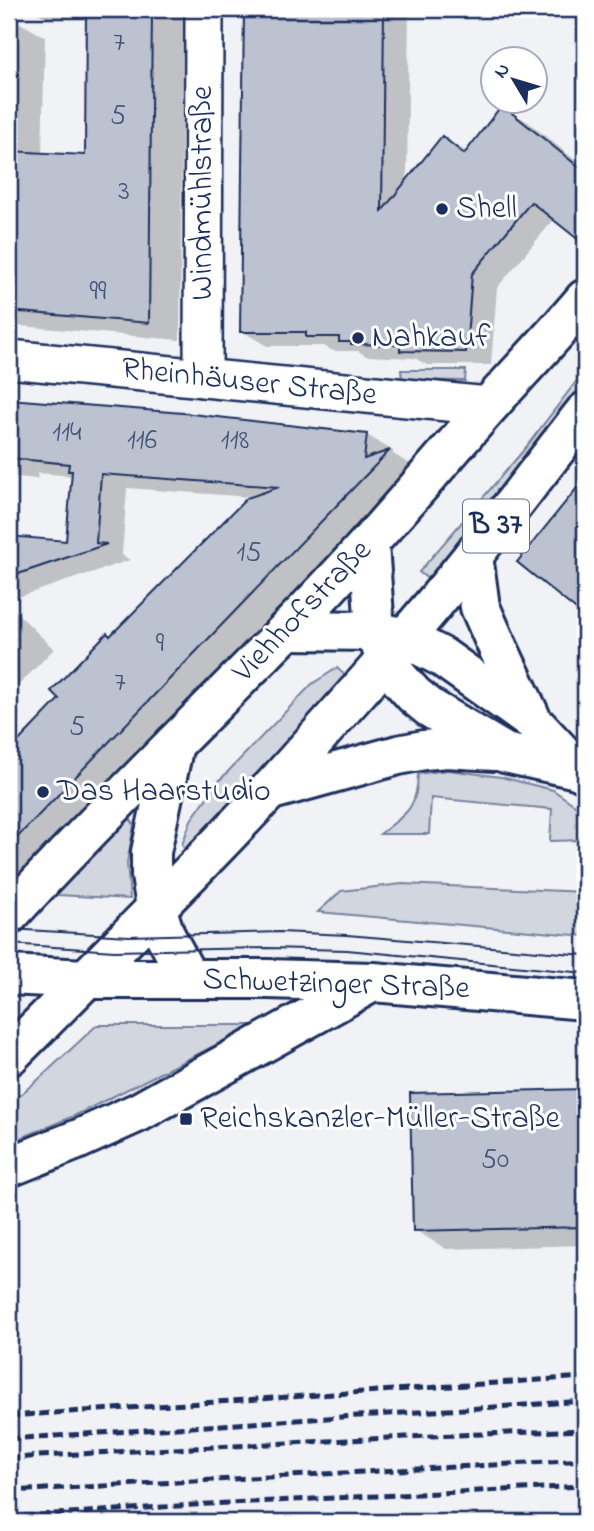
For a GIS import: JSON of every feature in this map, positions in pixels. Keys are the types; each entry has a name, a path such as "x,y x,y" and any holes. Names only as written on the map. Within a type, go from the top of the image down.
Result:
{"main road":[{"name":"Viehhofstraße","path":"9,915 369,544 585,299"},
{"name":"B 37","path":"9,1056 268,792 389,643 473,556 585,412"},
{"path":"369,544 398,677 422,702 505,753"},
{"path":"473,556 480,607 532,721"},
{"path":"287,630 389,643 442,657 532,721 581,771"},
{"path":"174,744 151,852 151,875 156,907 165,934 189,979"},
{"path":"268,792 398,755 447,748 505,753 581,771"},
{"name":"Schwetzinger Straße","path":"9,975 86,979 373,982 585,1000"},
{"path":"9,1167 139,1112 373,982"}],"street":[{"name":"Windmühlstraße","path":"203,378 204,9"},
{"name":"Rheinhäuser Straße","path":"9,359 488,406"}],"shaded area":[{"path":"401,370 466,370 465,381 402,380"},
{"path":"585,370 585,381 428,579 419,572 523,451"},
{"path":"337,668 346,676 195,847 185,850 182,845 191,820 219,781 312,684"},
{"path":"448,770 501,777 553,790 585,812 585,840 550,841 552,809 431,798 429,834 380,834 408,810 415,795 418,774"},
{"path":"130,818 134,825 127,863 130,899 58,895 57,892"},
{"path":"402,884 585,892 585,936 318,912 341,891"},
{"path":"97,1025 256,1025 76,1115 9,1143 9,1104"}],"building":[{"path":"86,9 152,9 149,323 9,311 9,151 85,155"},
{"path":"244,9 384,9 382,211 442,136 464,154 493,116 516,116 585,172 585,245 531,202 472,274 466,352 400,351 400,345 351,344 339,342 339,337 306,337 306,332 240,332"},
{"path":"9,399 183,413 367,434 364,459 390,450 9,846 9,751 59,699 51,691 107,633 110,636 247,498 279,487 101,474 96,543 107,544 9,577 9,536 66,541 72,471 68,471 69,464 9,458"},
{"path":"585,478 585,617 517,562"},
{"path":"585,1089 585,1227 413,1231 410,1093"}],"tram line":[{"path":"9,929 129,936 280,932 347,935 585,955"},
{"path":"9,944 114,951 268,948 347,950 585,973"}],"railway":[{"path":"9,1416 585,1377"},
{"path":"9,1439 585,1401"},
{"path":"9,1459 585,1430"},
{"path":"9,1491 585,1460"},
{"path":"9,1517 209,1504 585,1486"},
{"path":"426,1522 585,1518"}],"place":[{"name":"Shell","path":"442,209"},
{"name":"Nahkauf","path":"358,338"},
{"name":"Das Haarstudio","path":"43,792"},
{"name":"Reichskanzler-Müller-Straße","path":"186,1119"}]}
